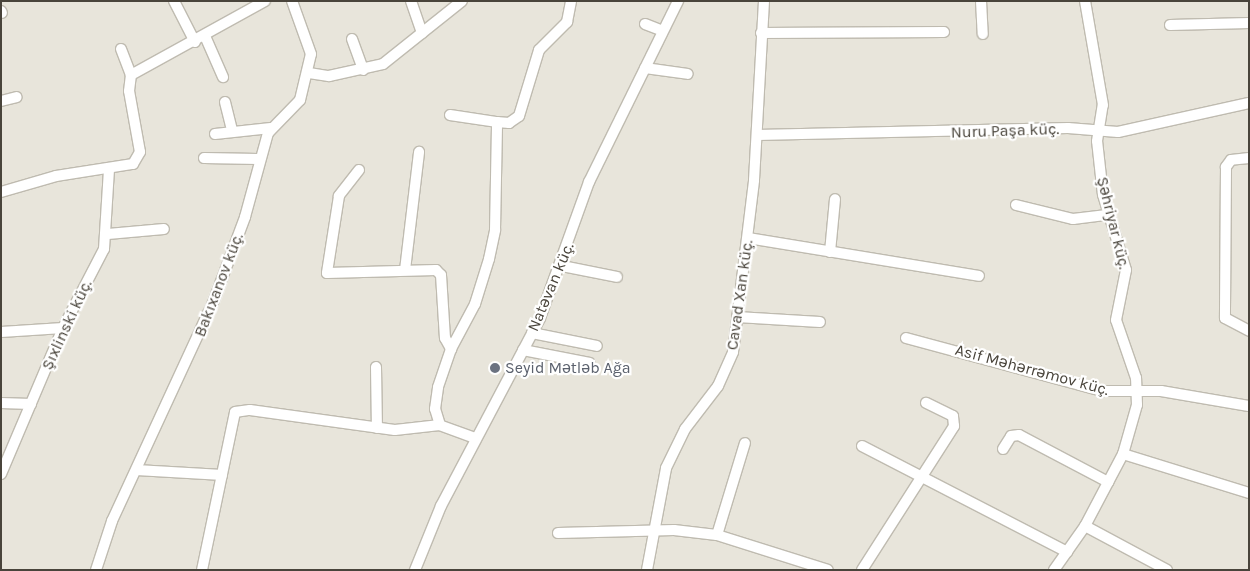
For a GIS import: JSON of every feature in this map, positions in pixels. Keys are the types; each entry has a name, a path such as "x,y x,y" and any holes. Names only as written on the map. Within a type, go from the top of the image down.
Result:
{"street":[{"path":"174,1 195,42"},
{"path":"131,75 195,42 265,1"},
{"name":"Bakıxanov küç.","path":"96,570 137,470 192,352 234,247 258,160 271,128 300,100 309,73 311,54 292,1"},
{"path":"411,1 422,33"},
{"path":"309,73 320,77 362,70 383,64 462,1"},
{"path":"450,115 509,123 519,116 538,50 567,22 571,1"},
{"name":"Natəvan küç.","path":"415,570 432,524 475,438 532,333 562,266 589,182 678,1"},
{"name":"Cavad Xan küç.","path":"647,570 666,468 685,430 727,369 737,317 748,238 757,135 764,1"},
{"path":"981,1 983,34"},
{"name":"Şəhriyar küç.","path":"1054,570 1085,526 1123,454 1135,418 1136,378 1116,320 1126,280 1125,260 1107,214 1097,157 1103,105 1085,1"},
{"path":"1170,25 1249,23"},
{"path":"646,24 664,31"},
{"path":"761,33 944,32"},
{"path":"205,36 223,77"},
{"path":"352,39 362,70"},
{"path":"1,192 56,176 109,170 139,158 129,91 131,75 121,49"},
{"path":"645,68 688,74"},
{"path":"1,101 17,97"},
{"path":"225,102 232,131"},
{"name":"Nuru Paşa küç.","path":"757,135 1118,132 1249,103"},
{"path":"440,425 436,402 451,349 475,304 489,259 495,230 497,122"},
{"path":"215,134 271,128"},
{"path":"405,270 419,152"},
{"path":"204,158 258,160"},
{"path":"1249,158 1231,160 1226,166 1225,318 1249,331"},
{"name":"Şıxlinski küç.","path":"1,474 63,328 108,234 109,170"},
{"path":"359,170 340,196 327,273 405,270 441,274 445,338 451,349"},
{"path":"830,252 835,199"},
{"path":"1016,206 1073,219 1107,214"},
{"path":"108,234 164,229"},
{"path":"748,238 979,276"},
{"path":"562,266 618,277"},
{"path":"737,317 820,322"},
{"path":"1,332 63,328"},
{"path":"532,333 597,346"},
{"name":"Asif Məhərrəmov küç.","path":"906,338 1104,391 1161,391 1249,406"},
{"path":"523,350 590,362"},
{"path":"376,367 377,428"},
{"path":"1,403 31,404"},
{"path":"862,570 955,420 926,403"},
{"path":"203,570 232,417 240,410 377,428 423,430 440,425 475,438"},
{"path":"1003,449 1011,436 1019,435 1108,482"},
{"path":"718,535 744,443"},
{"path":"862,446 1067,552"},
{"path":"1123,454 1249,493"},
{"path":"137,470 222,475"},
{"path":"1085,526 1168,570"},
{"path":"558,532 653,530 718,535 828,570"}],"shaded area":[{"path":"1,1 1249,1 1249,570 1,570"}],"place":[{"name":"Seyid Mətləb Ağa","path":"495,368"}]}
